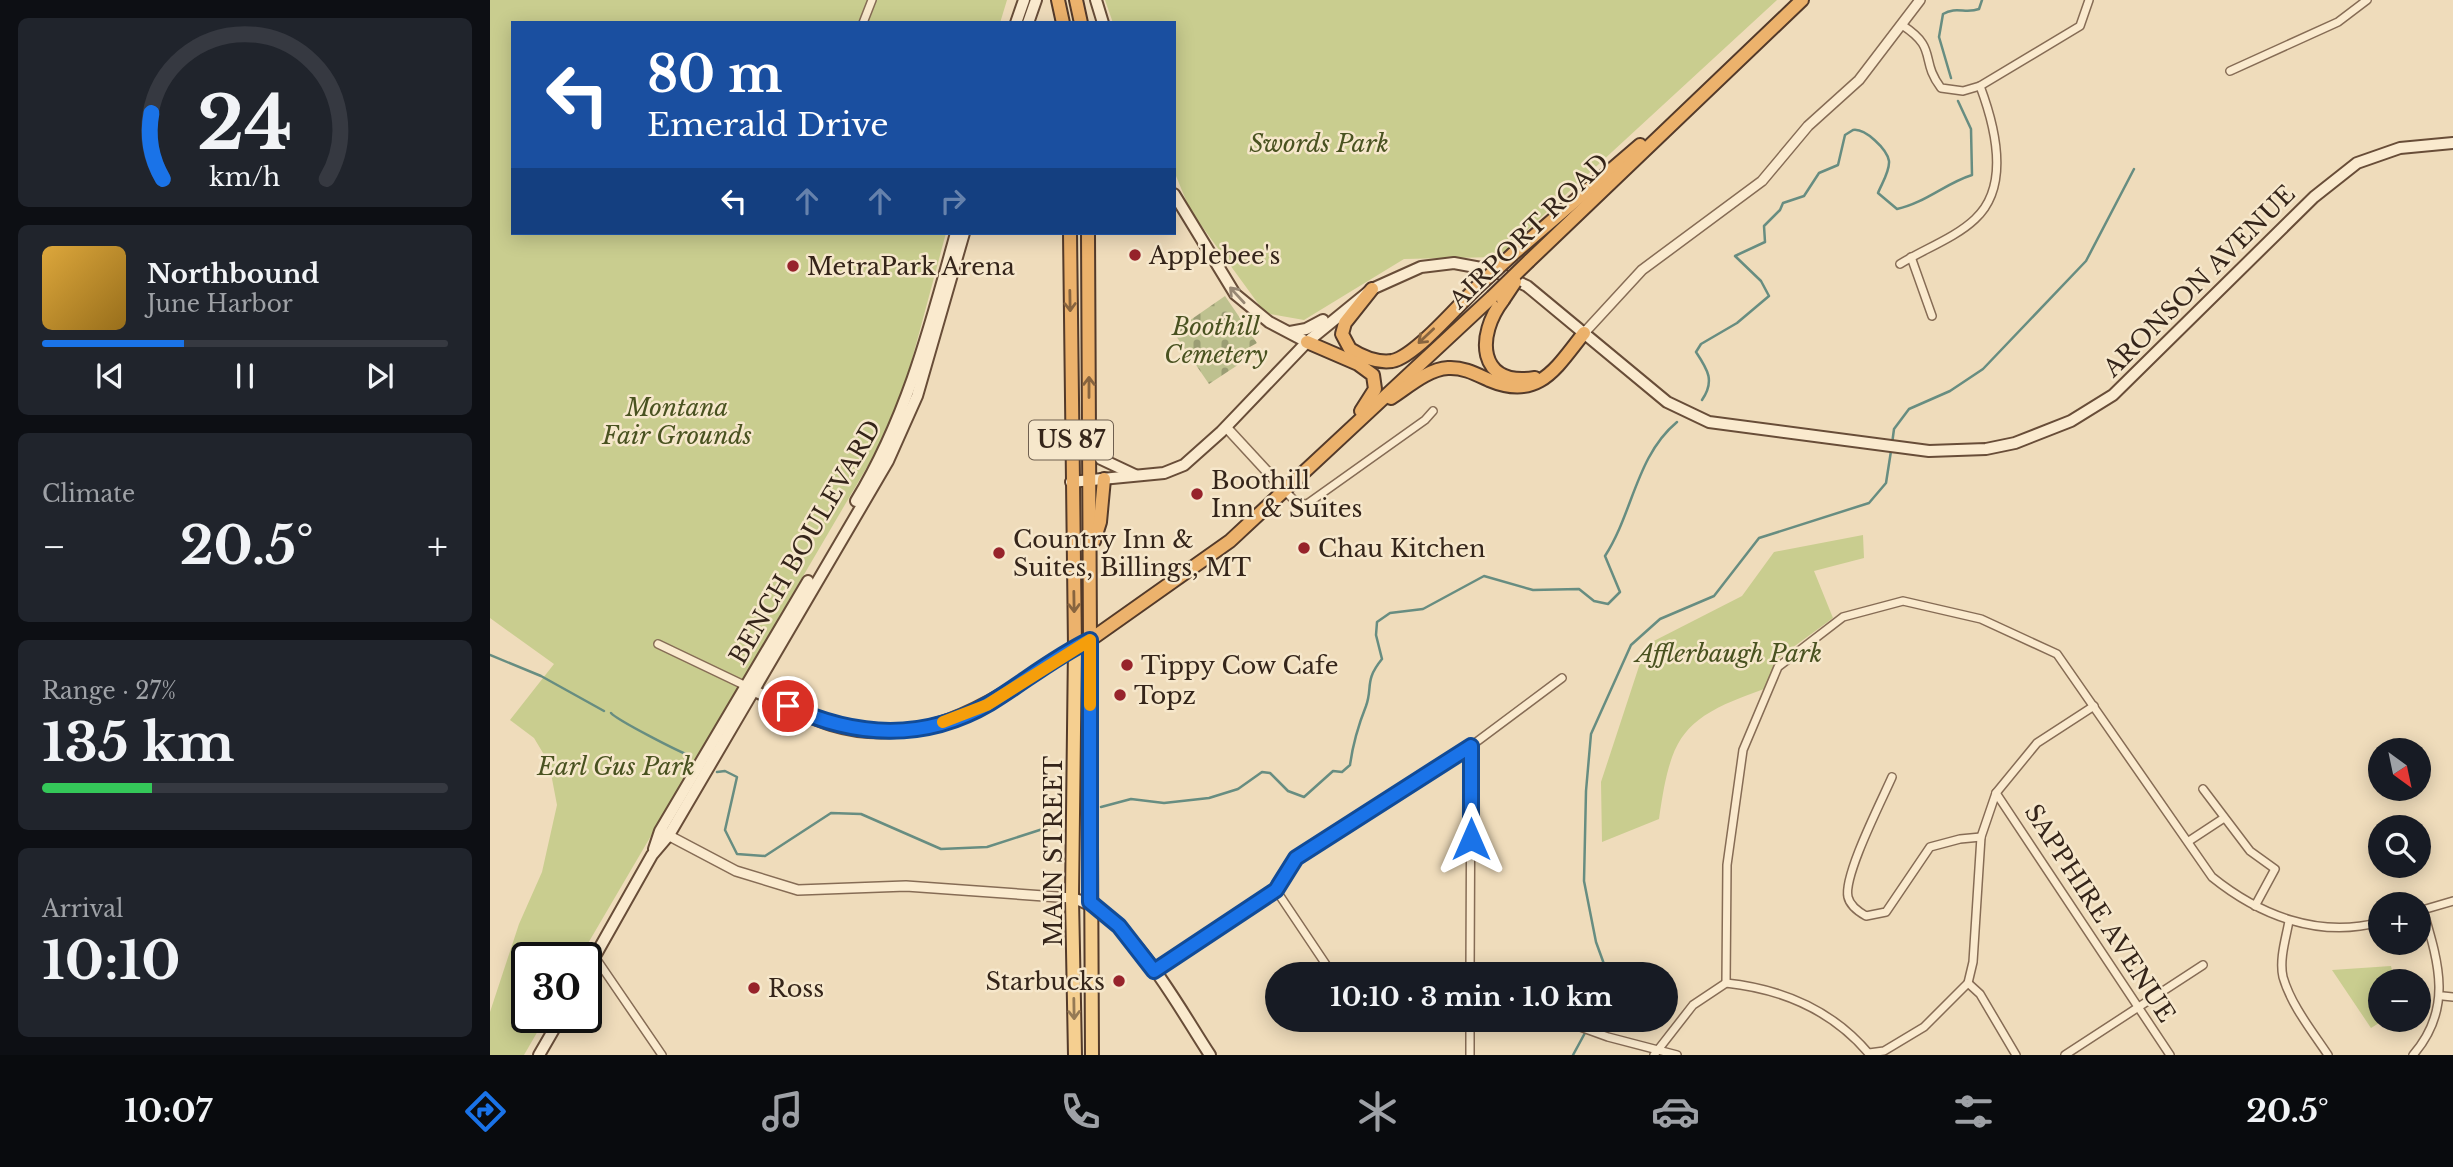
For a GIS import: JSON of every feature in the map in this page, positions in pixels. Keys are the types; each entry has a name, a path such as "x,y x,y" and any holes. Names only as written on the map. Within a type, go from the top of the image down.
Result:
{"highway":[{"path":"1058,0 1063,21"},
{"path":"1076,0 1081,21"},
{"path":"1085,0 1088,21"},
{"name":"AIRPORT ROAD","path":"1090,640 1200,564 1285,491 1497,298 1529,261 1802,0"},
{"path":"1373,289 1345,323 1342,334 1350,349 1383,361 1395,360 1413,348 1620,159 1678,118"},
{"name":"US 87","path":"1070,235 1075,647"},
{"name":"US 87","path":"1088,235 1090,640"},
{"path":"1497,298 1485,333 1484,348 1490,362 1499,373 1515,379 1549,374"},
{"path":"1368,413 1425,376 1446,368 1458,368 1507,387 1534,385 1549,374 1584,333"},
{"path":"1307,342 1368,369 1375,380 1370,398 1345,435"},
{"path":"1090,551 1100,522 1104,480"},
{"path":"1075,647 1090,640"}],"main road":[{"path":"1017,21 1024,0"},
{"path":"1029,21 1036,0"},
{"path":"1096,0 1102,21"},
{"name":"ARONSON AVENUE","path":"1071,482 1164,473 1184,465 1226,427 1307,342 1373,289 1421,267 1470,265 1509,276 1527,286 1654,392 1678,408 1709,422 1905,448 1955,451 1996,447 2041,435 2088,411 2141,370 2314,197 2357,163 2400,148 2453,143"},
{"path":"1176,197 1235,294 1269,322 1307,342"},
{"name":"BENCH BOULEVARD","path":"750,688 889,442 914,381 955,235"},
{"path":"602,944 664,833 901,435 921,385 963,235"},
{"path":"1290,332 1312,327 1373,289"},
{"path":"1089,443 1101,459 1135,475"},
{"name":"MAIN STREET","path":"1090,640 1092,1055"},
{"name":"MAIN STREET","path":"1075,647 1072,898 1075,1055"},
{"path":"750,688 831,725 860,731 891,731 939,724 971,712 1053,661"},
{"path":"1072,898 1090,902 1119,926 1154,971 1210,1055"},
{"path":"539,1055 552,1033"}],"street":[{"path":"864,21 872,0"},
{"path":"1584,333 1642,270 1762,181 1808,126 1859,80 1920,0"},
{"path":"1902,25 1922,40 1927,49 1933,78 1941,88 1963,91 1980,86 2080,26 2089,0"},
{"path":"2230,71 2338,22 2367,0"},
{"path":"1900,264 1975,219 1994,193 1997,179 1995,144 1980,86"},
{"path":"1911,257 1932,316"},
{"path":"1226,427 1297,503 1307,504 1425,420 1433,411"},
{"path":"1726,983 1727,865 1743,750 1778,667 1843,617 1903,601 1981,618 2057,654 2212,877 2235,896 2289,921 2328,928 2368,925"},
{"path":"658,644 750,688"},
{"path":"1053,661 1075,647"},
{"path":"1154,971 1276,890 1296,858 1471,746 1562,678"},
{"path":"1657,1052 1693,1005 1726,983 1788,995 1819,1012 1869,1054 1884,1051 1924,1027 1968,982 1973,962 1981,837 1996,793 2036,743 2094,706"},
{"path":"1470,962 1471,746"},
{"path":"1892,777 1849,878 1848,897 1854,909 1866,916 1886,912 1930,848 1960,839 1981,837"},
{"path":"2203,789 2250,851 2275,869 2255,906"},
{"name":"SAPPHIRE AVENUE","path":"1996,793 2170,1055"},
{"path":"2189,841 2224,818"},
{"path":"664,833 736,871 798,890 905,886 1072,898"},
{"path":"1276,890 1325,962"},
{"path":"2431,907 2453,901"},
{"path":"2289,921 2283,954 2283,976 2298,1009 2328,1055"},
{"path":"2413,1055 2434,1028 2441,1014 2442,996 2437,957 2431,939"},
{"path":"2065,1055 2203,965"},
{"path":"602,967 662,1055"},
{"path":"1968,982 1980,994 2016,1055"},
{"path":"2442,996 2453,997"},
{"path":"1470,1032 1470,1055"},
{"path":"1599,1032 1657,1052 1677,1055"}],"green space":[{"name":"Montana Fair Grounds","path":"490,0 1007,0 1001,21 511,21 511,235 945,235 903,393 884,438 589,942 513,942 542,872 557,805 549,763 534,738 510,720 554,664 490,618"},
{"name":"Swords Park","path":"1105,0 1777,0 1498,257 1404,259 1304,320 1265,313 1190,210 1176,176 1176,21 1112,21"},
{"name":"Boothill Cemetery","path":"1225,296 1257,343 1248,348 1253,355 1209,384 1176,336 1176,330"},
{"name":"Afflerbaugh Park","path":"1863,535 1864,558 1814,571 1833,618 1777,659 1764,689 1715,710 1698,720 1685,733 1669,767 1659,819 1602,842 1601,782 1646,645 1742,596 1774,552"},
{"name":"Montana Fair Grounds","path":"511,948 511,1033 537,1033 524,1055 490,1055 490,1012"},
{"path":"2391,966 2392,969 2368,969 2368,1024 2332,970"}],"waterway":[{"path":"1951,78 1939,37 1943,14 1979,9 1982,0"},
{"path":"1702,400 1709,381 1707,370 1696,352 1701,344 1737,323 1769,296 1761,281 1735,256 1765,242 1764,226 1780,210 1783,203 1804,196 1819,173 1838,165 1845,135 1853,130 1869,136 1880,145 1887,156 1888,169 1878,193 1897,209 1972,175 1971,129 1958,101"},
{"path":"1892,444 1894,429 1909,409 1950,391 1983,369 2086,261 2134,169"},
{"path":"1101,807 1131,799 1164,803 1209,798 1238,789 1262,772 1270,773 1288,791 1304,797 1333,771 1342,772 1350,765 1371,679 1382,659 1376,635 1377,622 1390,613 1423,609 1484,576 1533,590 1579,589 1594,601 1608,604 1620,592 1605,556 1652,451 1677,422"},
{"path":"1603,962 1596,942 1584,881 1586,791 1591,734 1631,645 1660,619 1714,596 1759,538 1869,503 1886,483 1891,451"},
{"path":"490,655 541,676 604,711"},
{"path":"611,713 649,736 691,756"},
{"path":"717,772 725,771 737,777 725,830 737,854 765,856 831,813 861,814 941,849 987,847 1049,827"},
{"path":"1573,1055 1585,1032"}],"slow traffic":[{"path":"943,722 987,705 1090,640 1090,705"}],"place":[{"name":"Applebee's","path":"1135,255"},
{"name":"MetraPark Arena","path":"793,266"},
{"name":"Boothill Inn & Suites","path":"1197,494"},
{"name":"Chau Kitchen","path":"1304,548"},
{"name":"Country Inn & Suites, Billings, MT","path":"999,553"},
{"name":"Tippy Cow Cafe","path":"1127,665"},
{"name":"Topz","path":"1120,695"},
{"name":"Starbucks","path":"1119,981"},
{"name":"Ross","path":"754,988"}],"route":[{"path":"788,706 831,725 860,731 879,732 939,724 987,705 1090,640 1090,902 1119,926 1154,971 1276,890 1296,858 1471,746 1471,839"}],"park label":[{"name":"Earl Gus Park","path":"616,766"}]}
